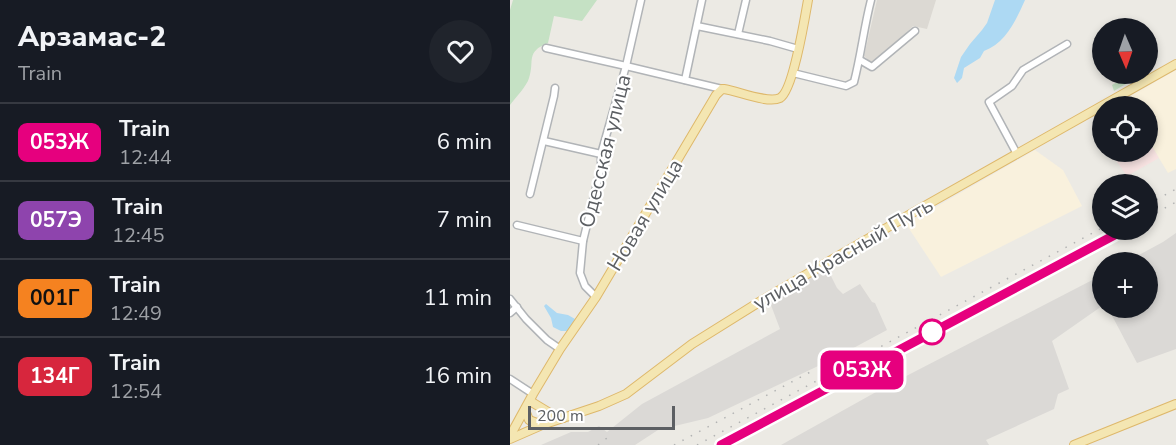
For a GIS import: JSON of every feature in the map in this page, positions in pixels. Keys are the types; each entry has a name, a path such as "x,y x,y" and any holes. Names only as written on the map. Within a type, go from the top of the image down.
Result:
{"main road":[{"path":"722,89 772,99 780,98 787,91 808,0"},
{"name":"улица Красный Путь","path":"510,437 599,406 626,394 692,344 721,326 878,233 1176,64"},
{"name":"Новая улица","path":"510,437 531,397 596,297 716,95 722,89"},
{"path":"531,397 553,415 563,418"},
{"path":"1074,445 1176,404"},
{"path":"525,410 529,420 542,424"}],"street":[{"name":"Одесская улица","path":"596,297 585,286 580,273 583,241 601,167 601,154 626,66 641,0"},
{"path":"684,80 702,0"},
{"path":"738,34 746,0"},
{"path":"793,73 846,86 854,82 871,0"},
{"path":"697,26 798,49"},
{"path":"860,60 872,67 915,31"},
{"path":"1017,154 989,102 1012,86 1023,69 1067,44"},
{"path":"546,48 722,89"},
{"path":"530,194 555,88"},
{"path":"544,141 601,154"},
{"path":"517,225 583,241"},
{"path":"510,299 526,319 560,350"},
{"path":"510,313 517,307"},
{"path":"510,380 531,397"}],"shaded area":[{"path":"877,0 936,0 927,29 913,26 874,65 864,56"},
{"path":"1176,70 1176,169 1168,173 1158,156 1158,96 1130,96 1151,84 1158,84 1158,80"},
{"path":"1035,150 1063,170 1082,206 941,277 906,224"},
{"path":"1117,162 1152,162 1131,174 1126,174"},
{"path":"1176,233 1176,349 1137,363 1113,318 1158,318 1158,252 1144,252"},
{"path":"827,268 837,288 843,294 860,284 875,303 887,330 833,359 708,418 658,430 635,445 541,445 571,432 588,432 599,426 607,432 642,404 780,329 769,300"},
{"path":"1092,280 1092,313 1052,341 1069,389 1058,394 1054,409 986,440 989,445 781,445 885,387"}],"green space":[{"path":"513,0 597,0 582,21 554,16 548,43 533,54 528,81 510,105 510,10"},
{"path":"1114,84 1126,84 1114,91 1112,85"}],"water":[{"path":"995,0 1025,0 1004,37 984,51 980,58 964,68 962,78 957,83 954,78 961,57 987,23"},
{"path":"546,304 557,313 575,319 568,331 561,331 553,327 544,306"}],"railway":[{"path":"1158,199 1176,189"},
{"path":"1158,212 1176,202"},
{"path":"697,445 1092,233"},
{"path":"721,445 1106,240"},
{"path":"674,445 814,370"},
{"path":"598,445 607,438"}],"train":[{"name":"053Ж","path":"721,445 1105,240"}]}
